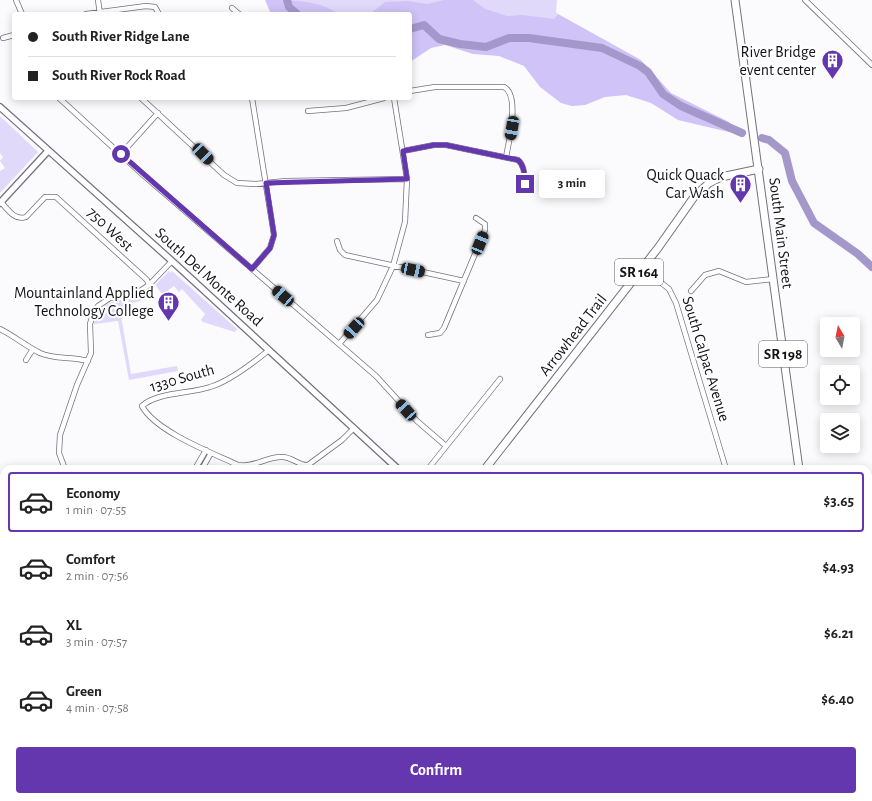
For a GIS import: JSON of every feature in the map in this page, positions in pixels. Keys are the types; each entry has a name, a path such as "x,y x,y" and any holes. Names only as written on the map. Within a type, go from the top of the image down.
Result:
{"main road":[{"name":"South Main Street","path":"735,0 798,465"},
{"name":"Arrowhead Trail","path":"488,465 643,268 694,197 709,183 729,175 759,169"}],"street":[{"path":"16,0 21,12"},
{"path":"98,0 100,12"},
{"path":"805,0 872,65"},
{"path":"107,12 146,6 155,7 158,12"},
{"path":"232,8 237,12"},
{"path":"3,38 12,35"},
{"path":"412,91 435,87 504,87 509,89 512,95 512,118 506,157"},
{"path":"61,100 252,269 376,376 417,421 446,446"},
{"path":"143,100 230,180 246,184 407,179"},
{"path":"252,100 274,235 270,248 252,269"},
{"path":"308,111 346,108 376,100"},
{"path":"339,344 378,300 394,266 405,222 407,179 394,100"},
{"name":"South Del Monte Road","path":"0,107 172,261 394,465"},
{"path":"121,154 158,113"},
{"path":"403,151 434,145 446,145 518,160 522,163 525,184"},
{"path":"1,202 48,151"},
{"name":"750 West","path":"1,202 14,216 18,218 26,217 45,197 56,197 147,280 149,285"},
{"path":"428,335 440,333 444,328 485,230 484,224 476,218"},
{"path":"337,241 340,250 345,255 464,281"},
{"path":"64,465 59,453 60,435 92,347 90,324 94,311 98,306 110,298 140,291 149,285 172,261"},
{"name":"South Calpac Avenue","path":"643,268 665,286 676,302 725,465"},
{"path":"691,290 705,275 719,271 746,282 773,279"},
{"path":"0,329 14,336 33,349 48,356 88,361"},
{"path":"26,360 33,349"},
{"name":"1330 South","path":"206,450 192,444 168,429 145,412 142,406 155,399 210,387 252,364 269,350"},
{"path":"431,465 500,379"},
{"path":"309,465 332,448 354,428"},
{"path":"197,465 206,450 236,465"},
{"path":"204,465 211,452"},
{"path":"254,465 280,457 291,459 304,465"}],"shaded area":[{"path":"265,0 314,3 335,12 270,12"},
{"path":"288,0 557,0 556,12 558,14 555,18 553,39 412,14 412,12 294,12"},
{"path":"444,0 473,0 485,9 507,16 522,15 554,19 558,14 641,60 671,93 729,122 733,133 678,120 651,103 626,95 605,97 585,105 572,106 561,103 540,87 524,66 499,56 473,54 445,45 431,48 412,61 412,12 372,12 385,2 407,1 427,4"},
{"path":"0,116 38,152 0,193 0,171 5,168 0,161 3,157 0,153"},
{"path":"169,271 170,273 172,271 237,329 235,332 203,322 201,320 205,314 182,289 179,292 174,286 165,293 161,293 156,286 157,283"},
{"path":"146,291 151,295 150,298 129,304 128,298"},
{"path":"121,300 124,308 120,310 131,374 177,366 178,371 129,380 118,321 94,324 97,314 103,307 111,302"}],"waterway":[{"path":"287,0 289,7 295,12"},
{"path":"412,28 424,25 439,39 460,44 486,47 509,38 529,38 602,48 640,66 648,72 663,94 681,106 742,133"},
{"path":"762,138 769,140 785,153 792,181 814,223 858,254 872,267"}],"place":[{"name":"River Bridge event center","path":"832,80"},
{"name":"Quick Quack Car Wash","path":"740,204"},
{"name":"Mountainland Applied Technology College","path":"169,322"}],"route":[{"path":"121,154 252,269 267,253 272,244 274,235 266,183 286,181 407,179 403,151 434,145 446,145 518,160 522,163 524,168 525,184"}]}
